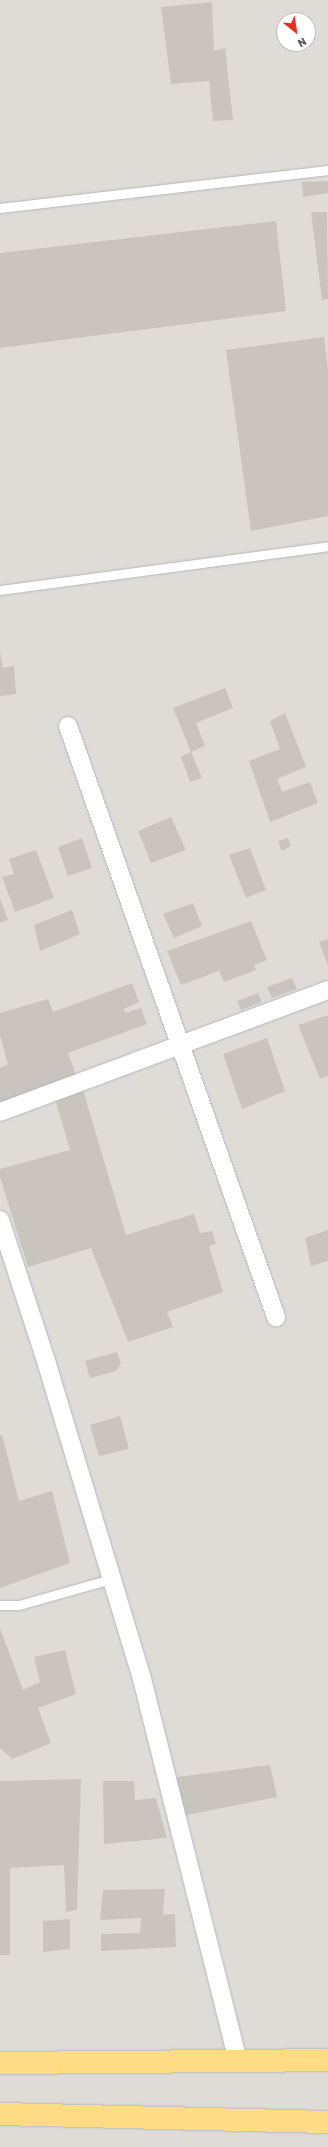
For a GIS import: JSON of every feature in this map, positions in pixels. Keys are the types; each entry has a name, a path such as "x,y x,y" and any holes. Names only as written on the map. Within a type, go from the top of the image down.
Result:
{"highway":[{"path":"0,2063 328,2060"},
{"path":"0,2114 328,2122"}],"street":[{"path":"68,726 182,1044 276,1317"},
{"path":"0,1112 328,990"},
{"path":"0,1220 46,1361 142,1679 238,2061"}],"lane":[{"path":"0,208 328,170"},
{"path":"0,590 328,546"},
{"path":"0,1605 19,1605 112,1579"}],"shaded area":[{"path":"0,0 328,0 328,2147 0,2147"}],"building":[{"path":"212,2 214,51 225,48 233,120 213,121 209,81 171,84 161,7"},
{"path":"328,181 328,193 303,197 302,182"},
{"path":"311,212 327,212 328,299 322,300"},
{"path":"276,221 286,311 0,348 0,253"},
{"path":"324,337 328,370 328,516 251,531 226,350"},
{"path":"0,651 3,668 14,666 16,694 0,696"},
{"path":"225,688 233,708 196,723 205,746 191,752 173,708"},
{"path":"285,713 306,767 277,779 282,792 310,782 318,803 270,822 249,761 280,749 270,721"},
{"path":"191,752 202,778 190,782 181,757"},
{"path":"171,817 186,850 151,863 138,831"},
{"path":"82,838 92,868 68,876 58,847"},
{"path":"288,838 291,846 282,851 278,841"},
{"path":"250,848 266,890 246,898 229,855"},
{"path":"36,850 54,898 15,912 2,877 14,874 9,859"},
{"path":"0,898 8,920 0,923"},
{"path":"193,903 202,926 174,938 163,914"},
{"path":"72,910 80,934 40,951 34,925"},
{"path":"251,921 267,960 254,965 256,970 224,982 219,971 181,985 167,951"},
{"path":"328,939 328,966 319,942"},
{"path":"292,978 297,989 272,998 267,987"},
{"path":"132,983 139,1002 124,1009 125,1013 141,1008 147,1024 68,1053 76,1075 0,1104 0,1068 8,1064 0,1036 0,1013 48,999 53,1012"},
{"path":"258,993 262,1002 241,1010 237,1001"},
{"path":"328,1015 328,1076 320,1079 298,1025"},
{"path":"267,1038 285,1091 242,1109 223,1054"},
{"path":"83,1090 126,1235 194,1214 200,1233 212,1231 216,1244 209,1246 223,1292 167,1312 173,1327 128,1342 91,1248 28,1267 0,1177 0,1169 70,1150 55,1099"},
{"path":"328,1230 328,1261 311,1266 305,1238"},
{"path":"117,1352 121,1363 116,1371 90,1378 85,1361"},
{"path":"120,1416 129,1449 99,1456 90,1425"},
{"path":"2,1435 19,1501 52,1491 70,1563 0,1588 0,1436"},
{"path":"0,1628 23,1690 40,1682 34,1657 65,1650 76,1694 38,1708 51,1743 12,1759 0,1748"},
{"path":"270,1765 277,1797 182,1816 177,1777"},
{"path":"81,1779 77,1910 66,1912 64,1865 10,1868 10,1955 0,1955 0,1781"},
{"path":"103,1781 134,1781 135,1800 156,1798 167,1838 104,1844"},
{"path":"165,1889 163,1915 175,1914 176,1947 101,1951 101,1934 140,1933 141,1918 100,1920 103,1890"},
{"path":"70,1919 70,1949 43,1952 43,1921"}]}
